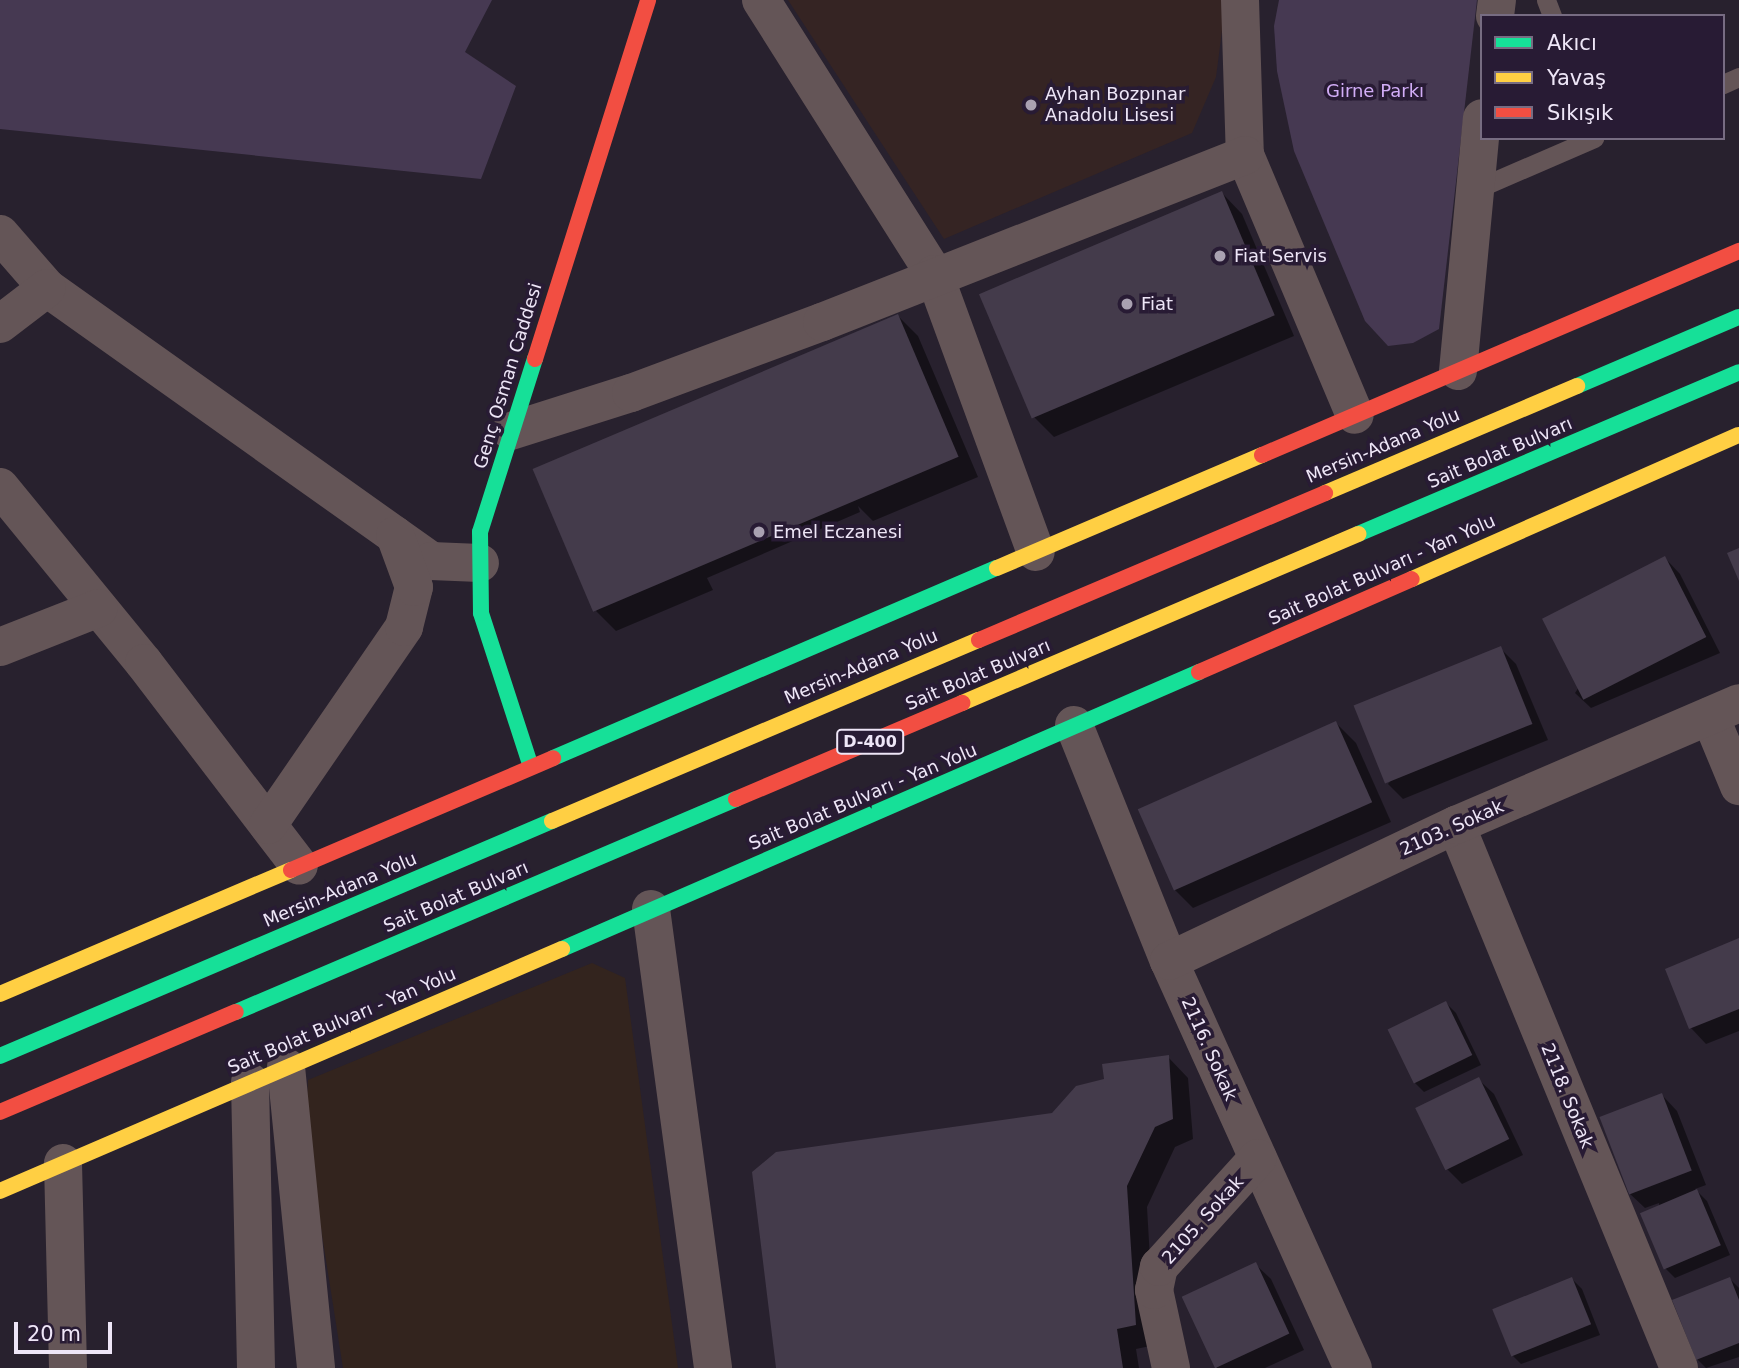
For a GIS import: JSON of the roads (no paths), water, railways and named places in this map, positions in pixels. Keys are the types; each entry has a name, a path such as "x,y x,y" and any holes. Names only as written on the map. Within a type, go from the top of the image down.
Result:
{"main road":[{"name":"Genç Osman Caddesi","path":"531,767 481,613 480,532 648,0"},
{"path":"0,994 1739,251"},
{"name":"Mersin-Adana Yolu","path":"0,1056 1739,317"},
{"name":"Sait Bolat Bulvarı","path":"0,1112 1739,372"},
{"name":"Sait Bolat Bulvarı - Yan Yolu","path":"0,1191 1739,435"}],"street":[{"path":"761,0 934,274 1036,552"},
{"path":"1240,0 1245,155 1355,415"},
{"path":"1458,371 1480,136"},
{"path":"511,431 631,393 822,322 934,274 1245,155"},
{"path":"0,234 47,288 432,561 480,563"},
{"path":"0,324 47,288"},
{"path":"0,487 99,607 299,866"},
{"path":"268,825 404,626 414,587 395,535"},
{"path":"0,647 99,607"},
{"path":"1725,710 1739,786"},
{"name":"2103. Sokak","path":"1169,961 1456,825 1725,710"},
{"name":"2116. Sokak","path":"1074,725 1169,961 1353,1368"},
{"name":"2118. Sokak","path":"1456,825 1679,1368"},
{"path":"651,909 713,1368"},
{"path":"286,1067 316,1368"},
{"path":"250,1082 256,1368"},
{"name":"2105. Sokak","path":"1171,1368 1154,1290 1159,1267 1258,1158"},
{"path":"63,1163 68,1368"}],"lane":[{"path":"1474,190 1589,140"}],"place":[{"name":"Ayhan Bozpınar Anadolu Lisesi","path":"1031,105"},
{"name":"Fiat Servis","path":"1220,256"},
{"name":"Fiat","path":"1127,304"},
{"name":"Emel Eczanesi","path":"759,532"}],"park label":[{"name":"Girne Parkı","path":"1375,91"}]}
